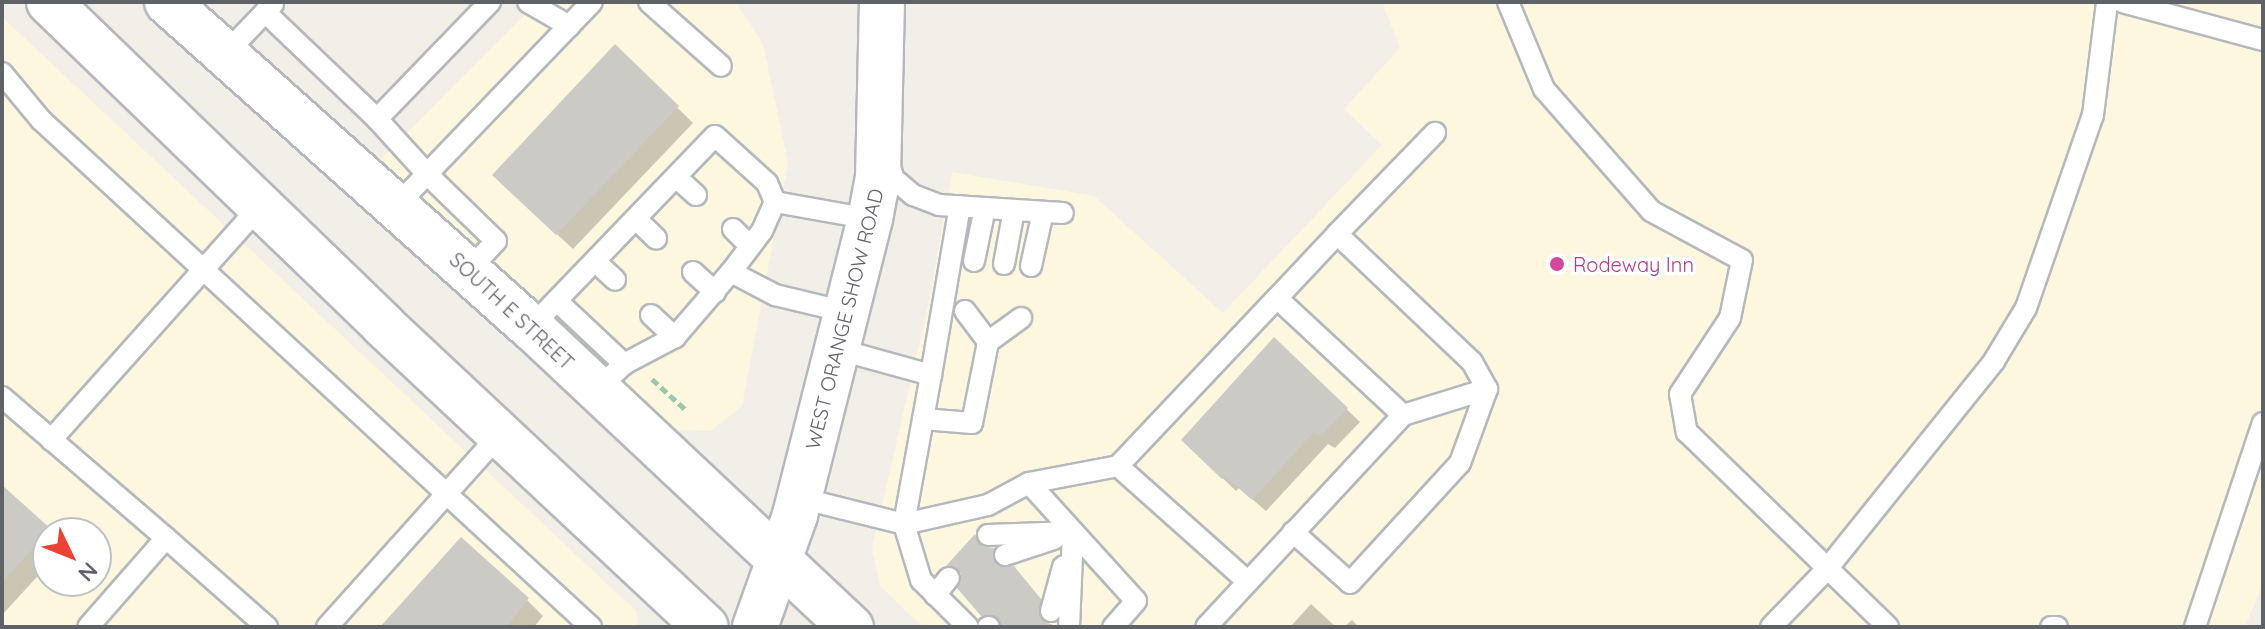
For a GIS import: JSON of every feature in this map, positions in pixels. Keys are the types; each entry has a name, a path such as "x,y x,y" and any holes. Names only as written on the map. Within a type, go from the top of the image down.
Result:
{"main road":[{"path":"49,2 706,627"},
{"name":"WEST ORANGE SHOW ROAD","path":"755,627 800,498 870,219 880,139 882,2"},
{"name":"SOUTH E STREET","path":"184,7 226,53 468,271 544,314 611,377 780,562 851,627"}],"lane":[{"path":"377,119 490,2"},
{"path":"528,2 569,26"},
{"path":"397,205 592,2"},
{"path":"649,2 721,66"},
{"path":"1508,2 1544,89 1651,211 1742,260 1730,318 1680,394 1687,432 1888,627"},
{"path":"1771,627 1827,569 1994,361 2026,308 2093,115 2107,2"},
{"path":"2122,2 2263,40"},
{"path":"226,53 270,7 427,174 496,241 468,271"},
{"path":"2,73 41,120 591,627"},
{"path":"800,498 904,524 988,505 1029,483 1118,466 1435,133"},
{"path":"544,314 715,136 767,183 775,202"},
{"path":"880,139 894,179 913,195 960,206 1053,213 1031,266"},
{"path":"676,177 696,195"},
{"path":"775,202 870,219"},
{"path":"611,377 675,337 731,272 775,202"},
{"path":"51,440 262,204"},
{"path":"960,206 904,524 921,580 935,595 963,613"},
{"path":"974,261 985,208"},
{"path":"1004,264 1014,210"},
{"path":"636,219 656,238"},
{"path":"733,229 750,246"},
{"path":"1293,532 1350,583 1460,463 1487,389 1472,362 1337,234"},
{"path":"596,262 615,280"},
{"path":"693,272 715,292"},
{"path":"731,272 931,375"},
{"path":"1277,298 1403,415"},
{"path":"965,311 988,342"},
{"path":"651,315 675,337"},
{"path":"923,419 972,423 993,317"},
{"path":"988,342 1021,318"},
{"path":"1206,627 1403,415 1487,389"},
{"path":"2,397 267,627"},
{"path":"2195,627 2263,423"},
{"path":"327,627 500,434"},
{"path":"1118,466 1248,582"},
{"path":"1029,483 1136,601 1113,627"},
{"path":"988,535 1073,532"},
{"path":"1005,555 1073,532"},
{"path":"1051,611 1073,532"},
{"path":"1069,627 1073,532"},
{"path":"88,627 166,538"},
{"path":"935,595 949,578"}],"path":[{"path":"647,374 687,411"}],"shaded area":[{"path":"537,2 736,2 763,44 788,163 742,406 711,431 676,430 381,159"},
{"path":"1382,2 2263,2 2263,584 2245,627 923,627 880,586 872,549 930,297 952,172 1094,196 1223,313 1382,145 1344,109 1400,48"},
{"path":"2,17 636,611 638,627 2,627"}],"building":[{"path":"615,44 679,106 556,235 492,175"},
{"path":"1274,337 1348,408 1321,436 1314,432 1252,500 1225,476 1222,479 1181,440"},
{"path":"2,485 38,517 32,517 32,550 2,582"},
{"path":"975,534 981,546 994,548 997,565 1014,566 1041,599 1041,620 1056,627 1002,627 995,615 981,616 957,588 961,573 946,566"},
{"path":"461,537 529,598 506,627 380,627"}],"place":[{"name":"Rodeway Inn","path":"1557,264"}]}
